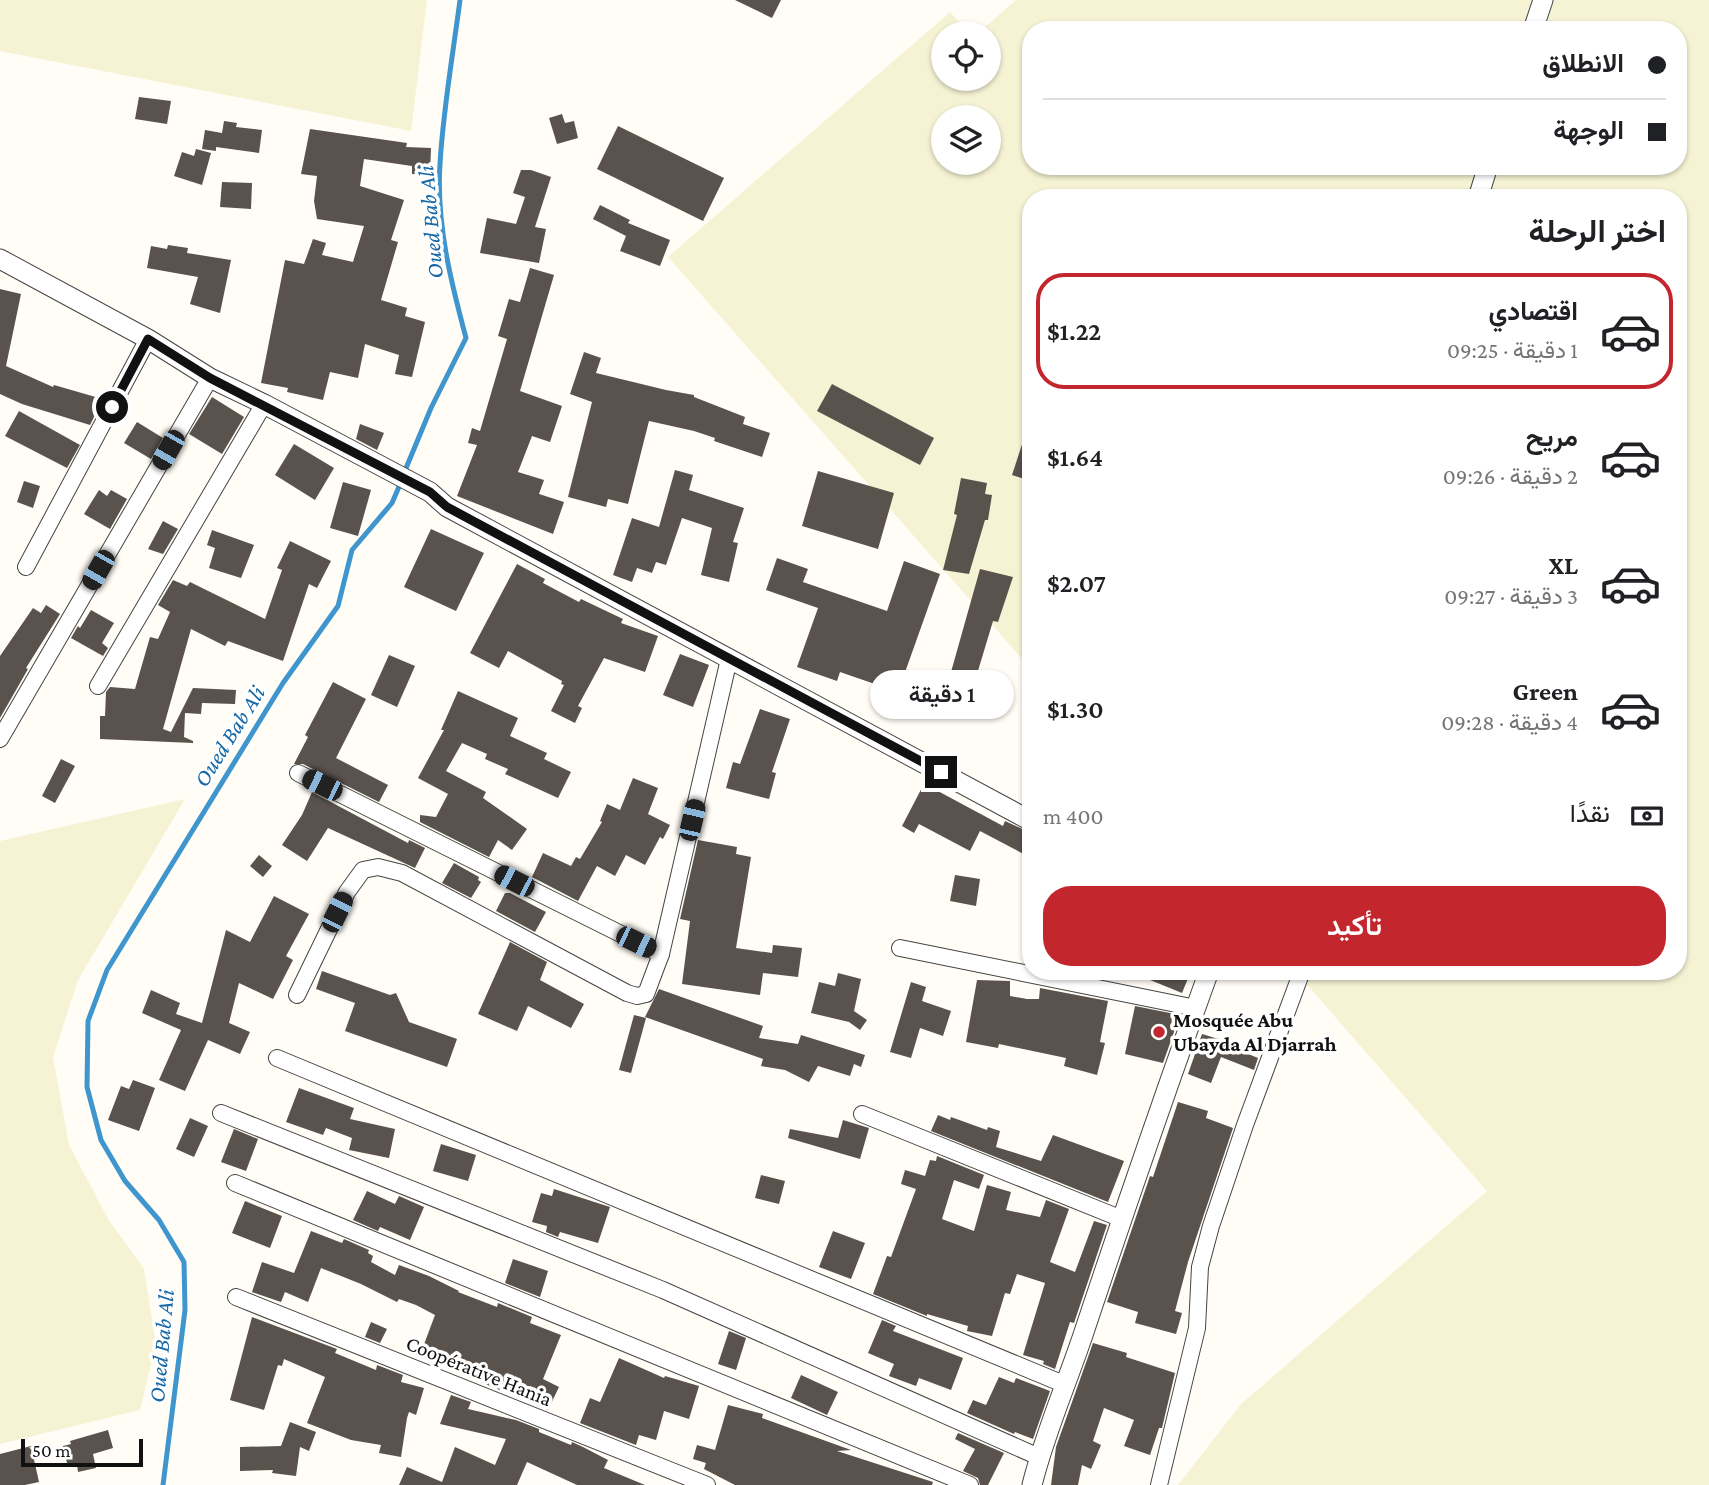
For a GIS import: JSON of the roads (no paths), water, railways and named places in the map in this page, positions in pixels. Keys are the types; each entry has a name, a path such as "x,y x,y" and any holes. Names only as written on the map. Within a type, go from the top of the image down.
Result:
{"street":[{"path":"1536,21 1543,0"},
{"path":"0,258 148,339 210,378 430,492 447,507 1022,816"},
{"path":"26,567 148,339"},
{"path":"0,739 210,378"},
{"path":"98,686 264,404"},
{"path":"297,995 347,892 363,870 378,867 402,873 627,993 637,996 646,994 661,954 729,659"},
{"path":"298,774 661,954"},
{"path":"900,948 1022,973"},
{"path":"1058,980 1196,1008"},
{"path":"1032,1485 1039,1457 1206,980"},
{"path":"1159,1485 1198,1328 1200,1267 1211,1226 1299,980"},
{"path":"277,1058 1066,1385"},
{"path":"221,1113 663,1290 1039,1457"},
{"path":"862,1114 1122,1219"},
{"path":"234,1183 970,1485"},
{"name":"Coopérative Hania","path":"236,1297 707,1485"}],"waterway":[{"name":"Oued Bab Ali","path":"404,473 431,408 466,338 446,252 439,186 443,123 460,0"},
{"name":"Oued Bab Ali","path":"163,1485 185,1310 184,1262 159,1220 125,1181 101,1140 87,1087 88,1021 107,970 283,683 338,606 352,550 392,503 401,482"}],"place":[{"name":"Mosquée Abu Ubayda Al Djarrah","path":"1159,1032"}]}
